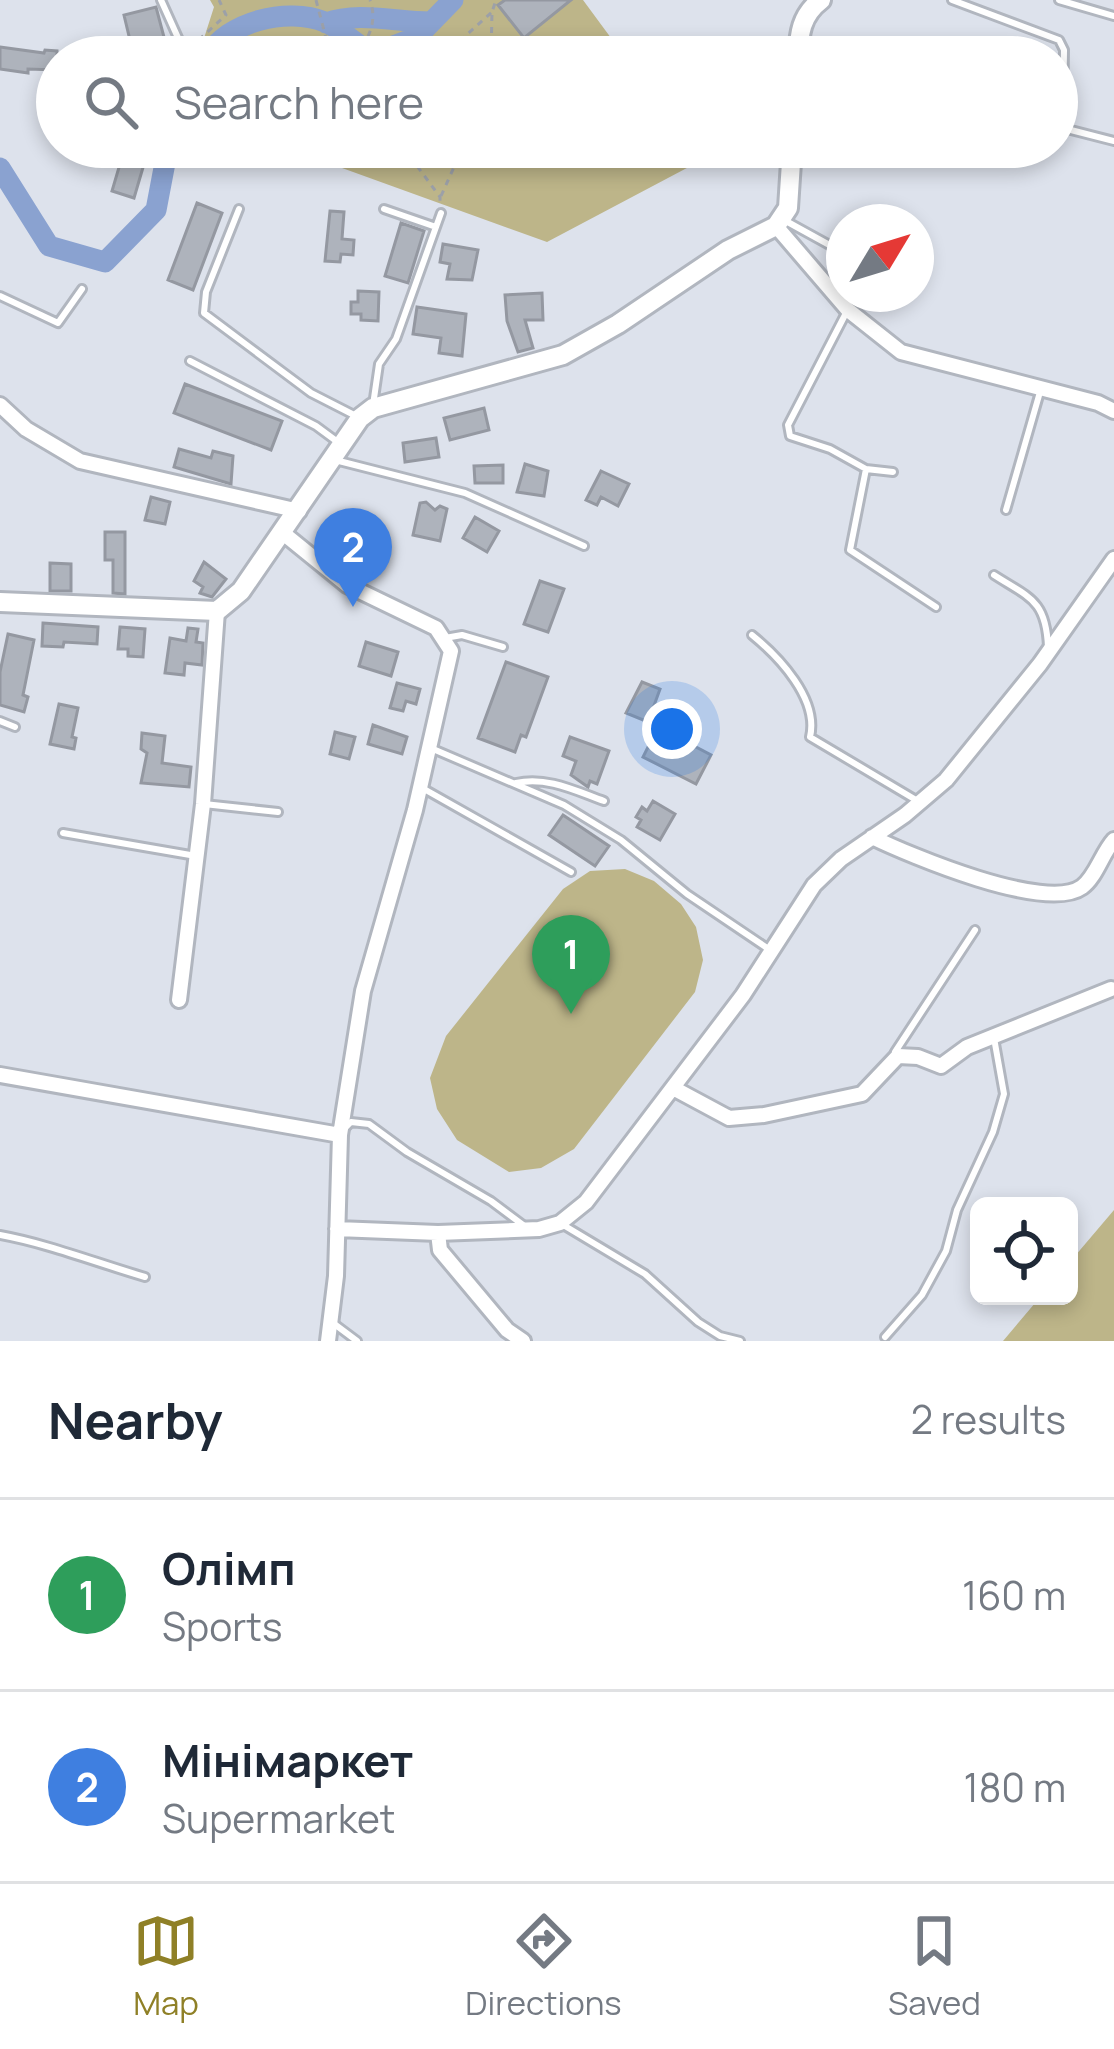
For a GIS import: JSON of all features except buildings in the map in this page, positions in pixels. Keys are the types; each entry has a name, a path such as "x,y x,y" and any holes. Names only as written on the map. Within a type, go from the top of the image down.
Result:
{"street":[{"path":"799,36 811,8 820,0"},
{"path":"0,602 218,610 242,591 367,413 563,355 619,324 778,222 788,208 791,168"},
{"path":"778,222 826,282"},
{"path":"851,312 901,352 1098,403 1114,412"},
{"path":"0,405 26,429 80,461 298,511"},
{"path":"283,533 347,585 436,628 451,651 421,787 363,991 340,1135 328,1341"},
{"path":"337,1229 438,1233 529,1228 560,1223 586,1202 674,1089 814,885 841,859 946,781 1114,560"},
{"path":"178,1000 203,804 218,610"},
{"path":"872,837 928,864 977,880 1067,893 1087,884 1114,840"},
{"path":"674,1089 729,1118 862,1094 898,1056 919,1057 941,1066 967,1047 1111,989"},
{"path":"0,1076 340,1135"},
{"path":"438,1233 440,1250 507,1330 523,1341"}],"lane":[{"path":"161,0 177,36"},
{"path":"952,0 1048,36"},
{"path":"1059,0 1114,16"},
{"path":"1078,132 1114,141"},
{"path":"239,209 206,292 205,313 311,393 367,413 380,364 396,339 441,213"},
{"path":"384,209 436,227"},
{"path":"778,222 826,245"},
{"path":"0,296 58,323 82,289"},
{"path":"847,312 788,425 790,436 830,449 866,469 893,472"},
{"path":"190,361 316,426 336,452 465,493 584,546"},
{"path":"1006,510 1041,389"},
{"path":"866,469 850,550 935,607"},
{"path":"994,575 1037,602 1047,619 1048,652"},
{"path":"752,634 778,656 808,706 813,724 810,737 920,802"},
{"path":"445,638 462,635 503,646"},
{"path":"0,721 15,727"},
{"path":"430,747 564,805 621,840 687,894 770,950"},
{"path":"516,783 547,782 604,801"},
{"path":"421,787 571,872"},
{"path":"203,804 278,812"},
{"path":"63,833 196,856"},
{"path":"892,1061 899,1042 975,930"},
{"path":"885,1337 930,1280 993,1132 1004,1094 994,1038"},
{"path":"340,1135 351,1122 369,1124 529,1228"},
{"path":"560,1223 646,1274 709,1329 740,1341"},
{"path":"0,1235 41,1243 145,1277"},
{"path":"330,1321 357,1341"}],"path":[{"path":"203,36 226,15 219,0"},
{"path":"368,36 374,13 370,0"},
{"path":"491,36 496,0"},
{"path":"318,1 324,36"},
{"path":"465,36 492,12"},
{"path":"419,168 440,197"},
{"path":"441,213 440,197 453,168"}],"shaded area":[{"path":"210,0 583,0 610,36 205,36 214,7"},
{"path":"342,168 687,168 547,242"},
{"path":"625,869 654,881 681,904 696,927 703,960 695,992 574,1149 541,1168 509,1172 457,1140 437,1109 430,1078 446,1036 563,889 590,871"},
{"path":"1114,1210 1114,1341 1003,1341 1033,1305 1078,1305 1078,1252"}],"waterway":[{"path":"418,36 453,0"},
{"path":"227,36 259,20 293,16 325,22 347,36"},
{"path":"326,23 364,17 430,22"},
{"path":"0,168 49,246 105,262 156,210 164,168"}],"place":[{"name":"Мінімаркет","path":"353,607"},
{"name":"Олімп","path":"571,1014"}]}
